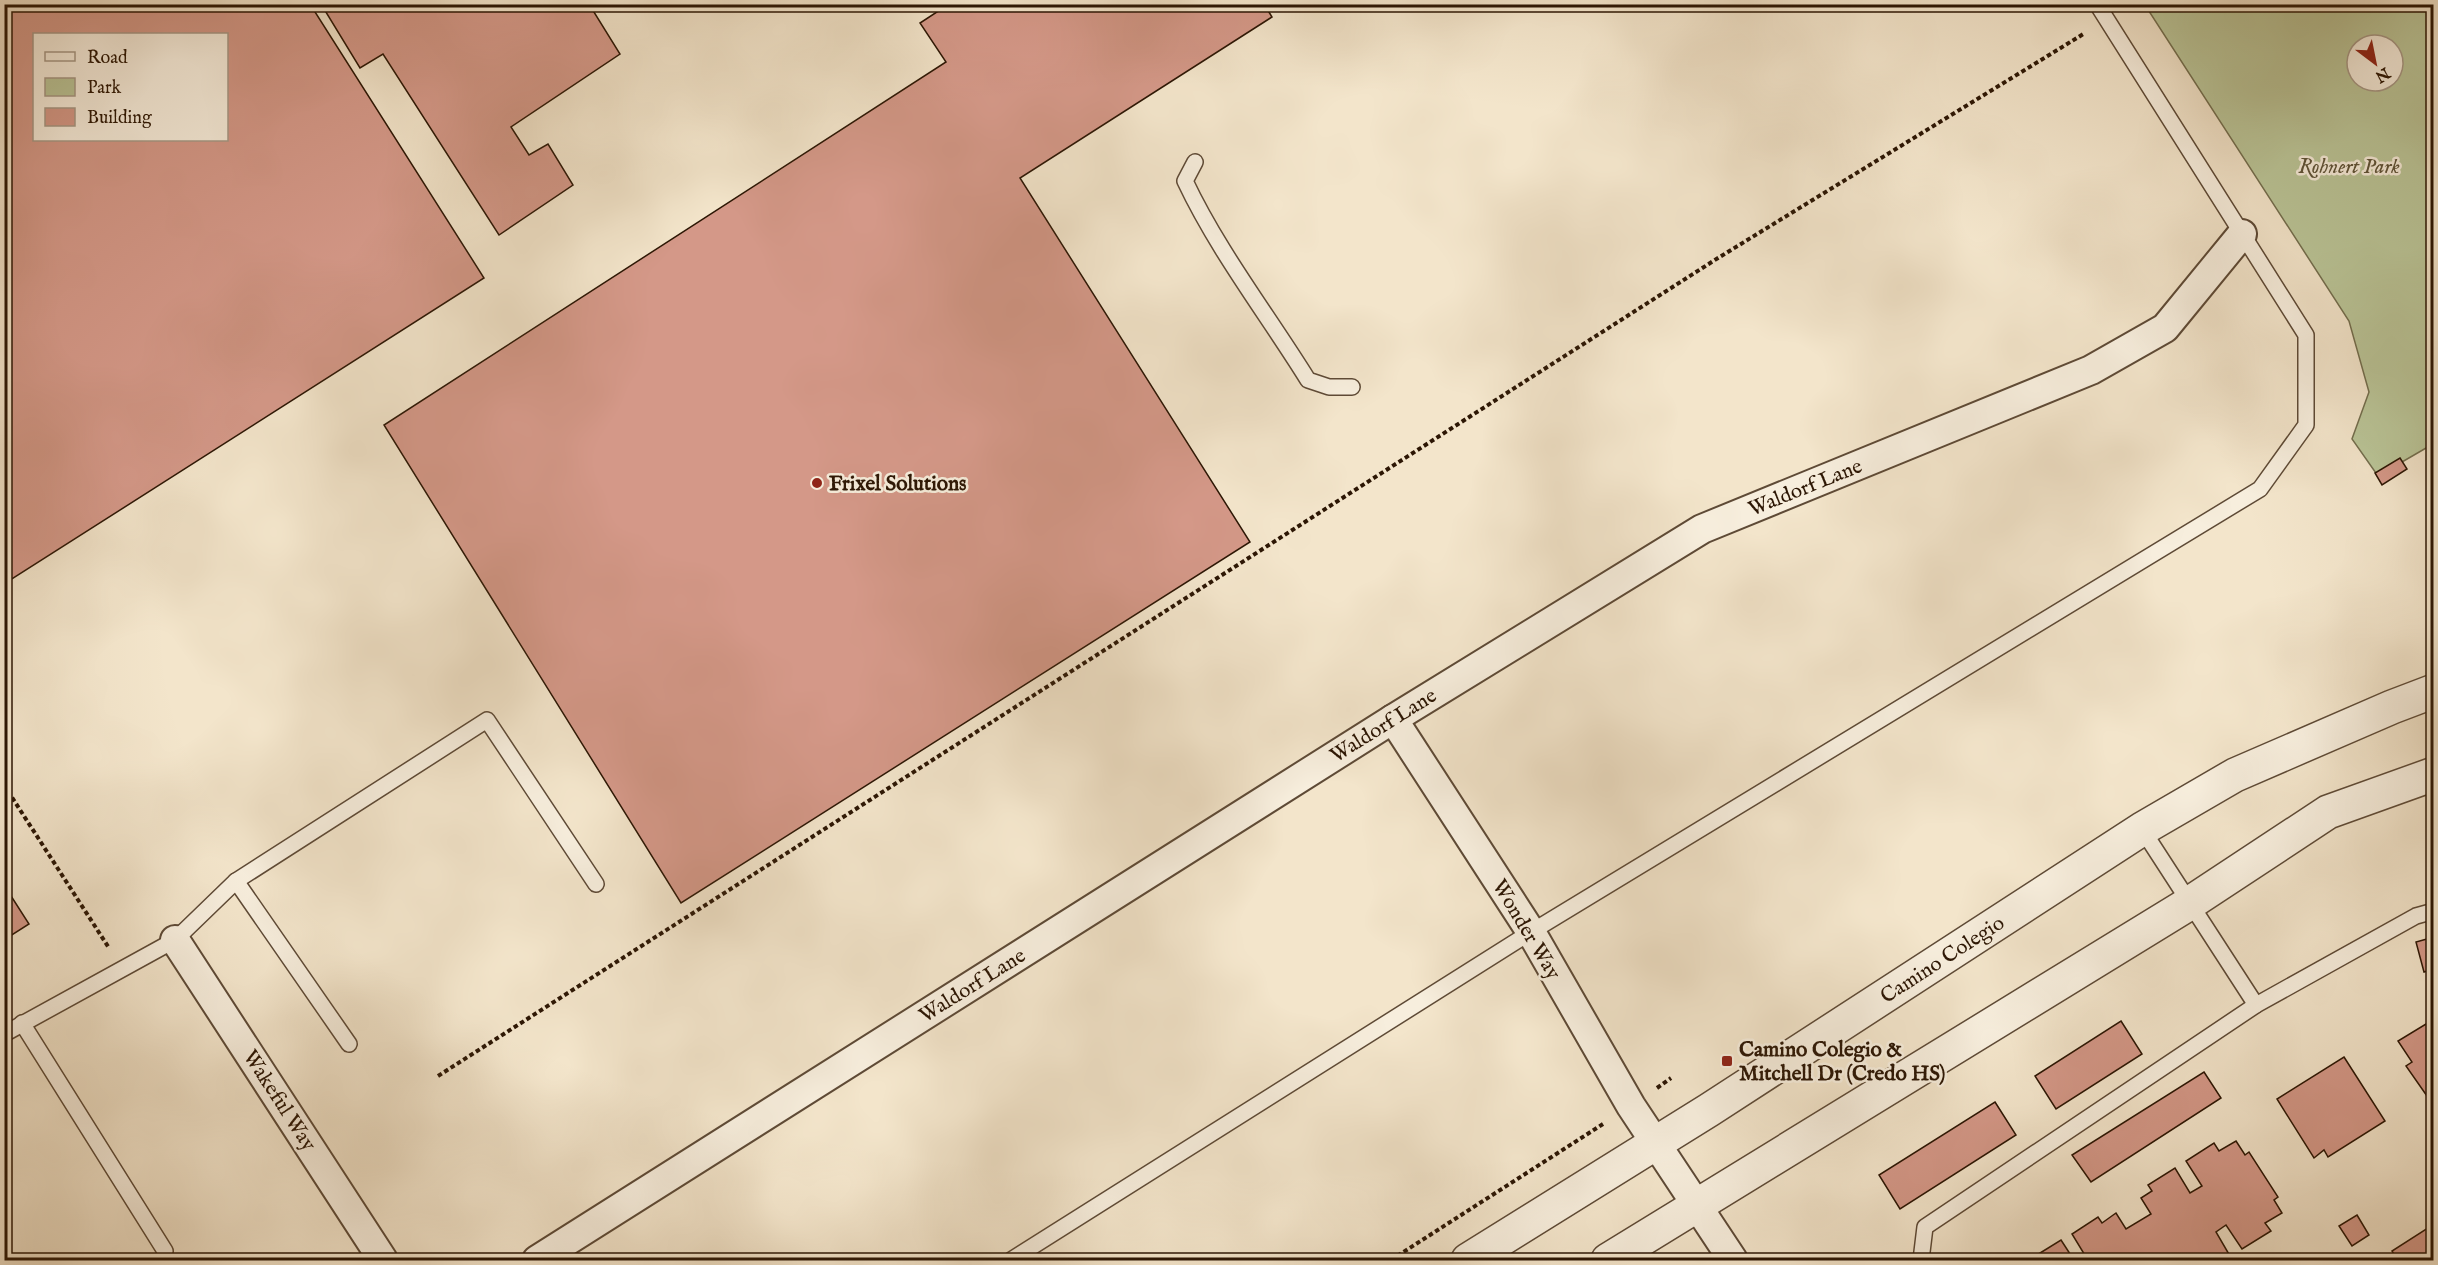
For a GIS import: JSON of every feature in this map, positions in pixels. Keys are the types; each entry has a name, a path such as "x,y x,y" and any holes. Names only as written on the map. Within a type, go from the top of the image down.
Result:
{"street":[{"name":"Waldorf Lane","path":"537,1260 1393,719 1702,529 2091,370 2165,328 2242,234"},
{"name":"Camino Colegio","path":"1468,1260 1655,1143 2142,829 2235,775 2392,706 2433,691"},
{"name":"Wonder Way","path":"1393,719 1532,932 1630,1106 1733,1260"},
{"path":"1608,1260 2190,903 2328,812 2433,774"},
{"name":"Wakeful Way","path":"175,940 383,1260"}],"lane":[{"path":"1011,1260 1532,932 2260,489 2306,425 2306,335 2097,4"},
{"path":"1195,162 1185,181 1196,203 1224,251 1308,380 1329,387 1352,387"},
{"path":"4,1034 175,940 236,881 487,720 596,884"},
{"path":"2142,829 2256,1005"},
{"path":"236,881 349,1044"},
{"path":"1921,1260 1924,1227 2256,1005 2416,916 2433,911"},
{"path":"22,1023 165,1251"}],"path":[{"path":"438,1076 1708,265 2080,37"},
{"path":"4,785 123,969"},
{"path":"1391,1260 1671,1078"}],"green space":[{"name":"Rohnert Park","path":"2145,5 2433,5 2433,444 2378,476 2352,439 2369,392 2349,321"}],"building":[{"path":"4,4 310,4 484,278 4,584"},
{"path":"321,4 589,4 620,54 511,127 529,155 548,144 573,185 499,235 383,54 360,68"},
{"name":"Frixel Solutions","path":"949,4 1264,4 1272,17 1020,178 1250,542 681,903 384,425 946,62 920,23"},
{"path":"2400,458 2407,469 2382,485 2375,473"},
{"path":"4,885 29,924 4,940"},
{"path":"2434,937 2434,969 2424,972 2416,942"},
{"path":"2121,1021 2142,1054 2056,1109 2035,1076"},
{"path":"2426,1024 2434,1033 2434,1106 2406,1066 2412,1062 2398,1041"},
{"path":"2344,1057 2385,1121 2328,1157 2324,1150 2314,1158 2277,1099"},
{"path":"2204,1072 2221,1098 2091,1182 2072,1155"},
{"path":"1995,1102 2016,1135 1900,1209 1879,1175"},
{"path":"2236,1141 2245,1155 2249,1152 2278,1197 2274,1200 2282,1213 2265,1223 2271,1231 2242,1249 2226,1225 2216,1232 2230,1256 2222,1260 2179,1260 2178,1258 2174,1260 2080,1260 2086,1257 2072,1234 2098,1217 2102,1223 2116,1213 2126,1229 2151,1214 2141,1198 2152,1191 2148,1185 2175,1168 2190,1193 2202,1186 2186,1161 2214,1143 2219,1151"},
{"path":"2357,1215 2369,1235 2352,1246 2339,1226"},
{"path":"2434,1224 2434,1260 2387,1260 2395,1256 2392,1251"},
{"path":"2061,1240 2074,1260 2033,1260 2032,1258"}],"place":[{"name":"Frixel Solutions","path":"817,483"},
{"name":"Camino Colegio & Mitchell Dr (Credo HS)","path":"1727,1061"}]}
